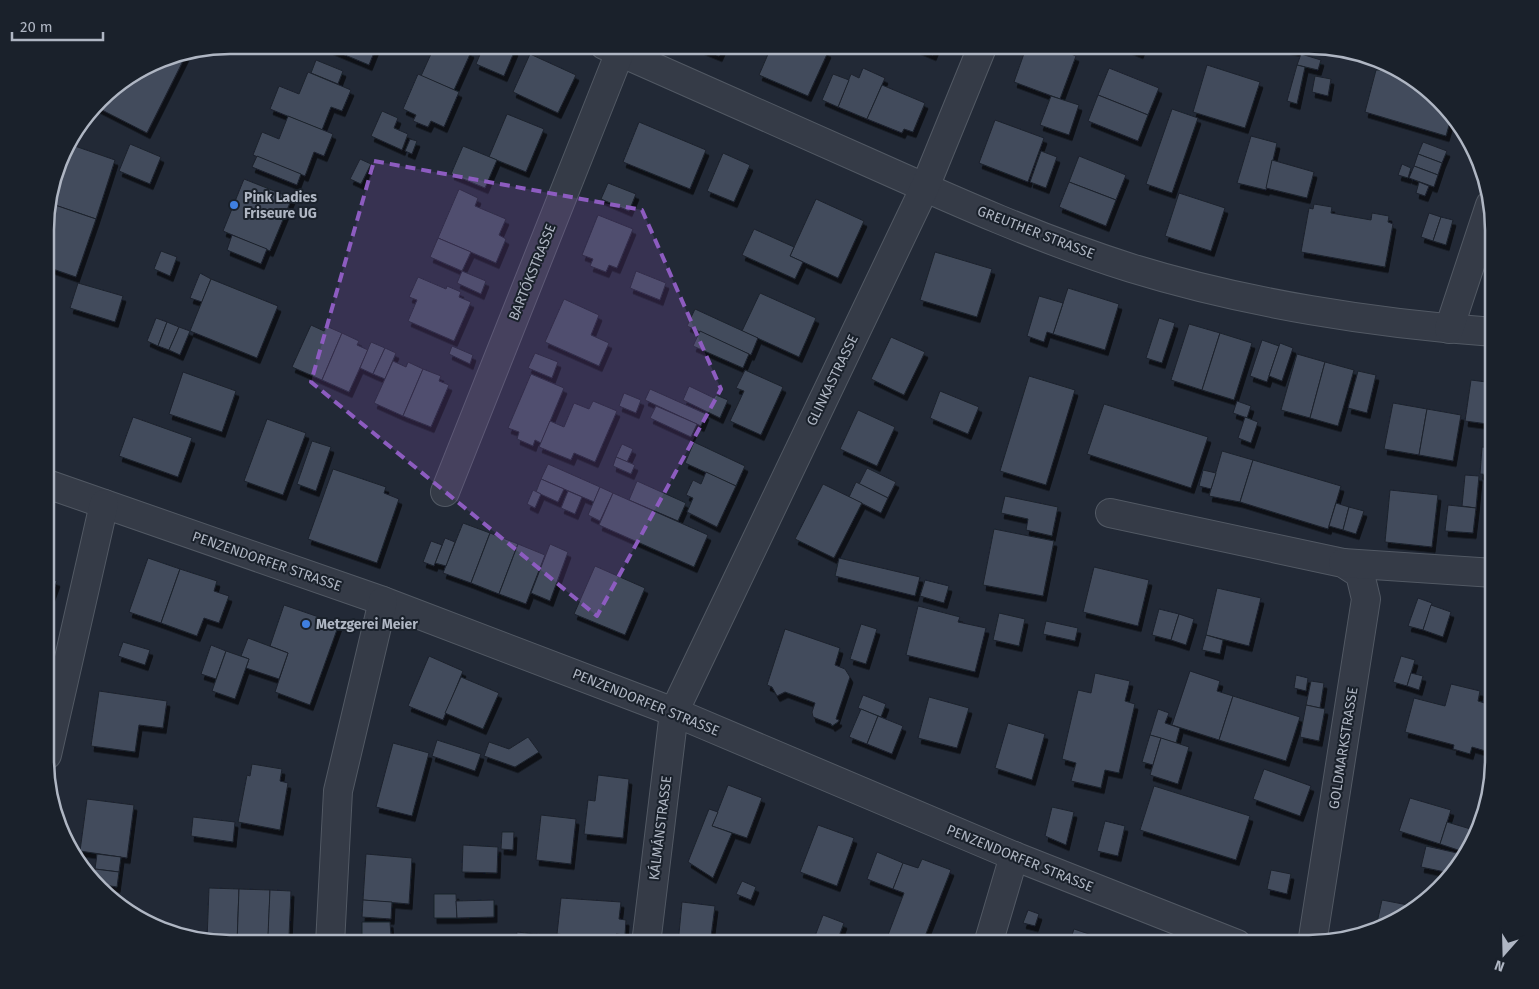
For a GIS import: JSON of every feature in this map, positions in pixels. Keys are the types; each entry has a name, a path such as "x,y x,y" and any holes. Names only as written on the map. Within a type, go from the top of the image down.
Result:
{"street":[{"name":"BARTÓKSTRASSE","path":"445,492 610,54"},
{"name":"GREUTHER STRASSE","path":"623,54 924,187 1047,238 1131,268 1207,289 1291,306 1449,329 1485,331"},
{"name":"GLINKASTRASSE","path":"674,712 924,187 979,54"},
{"path":"1449,329 1485,220"},
{"name":"PENZENDORFER STRASSE","path":"54,487 383,601 674,712 1014,856 1215,935"},
{"path":"54,720 104,504"},
{"name":"GOLDMARKSTRASSE","path":"1110,513 1342,563 1485,572"},
{"name":"GOLDMARKSTRASSE","path":"1313,935 1366,599 1360,574 1342,563"},
{"path":"330,935 338,790 383,601"},
{"name":"KÁLMÁNSTRASSE","path":"647,935 674,712"},
{"path":"991,935 1014,856"}],"highlighted area":[{"path":"374,161 642,210 721,389 597,616 311,382"}],"building":[{"path":"343,54 373,54 369,65"},
{"path":"431,54 470,54 454,90 421,76"},
{"path":"480,54 513,54 504,76 476,64"},
{"path":"530,54 576,75 558,113 513,92"},
{"path":"768,54 827,54 808,96 759,75"},
{"path":"1024,54 1071,54 1076,56 1060,99 1014,82"},
{"path":"1301,54 1321,60 1318,70 1297,65"},
{"path":"183,60 147,133 101,110 132,83 163,67"},
{"path":"316,60 343,71 338,84 311,73"},
{"path":"1207,65 1260,82 1245,128 1193,112"},
{"path":"1297,65 1305,67 1297,104 1287,101"},
{"path":"863,68 885,78 867,119 838,107 851,74 859,78"},
{"path":"1109,68 1159,88 1148,115 1098,95"},
{"path":"1376,70 1380,70 1407,83 1434,105 1449,124 1446,136 1365,112"},
{"path":"308,72 351,90 342,111 331,107 322,130 270,109 279,86 299,94"},
{"path":"418,74 459,92 444,127 431,121 428,127 413,121 416,115 403,109"},
{"path":"833,74 849,80 838,107 822,100"},
{"path":"1315,76 1331,79 1328,96 1312,92"},
{"path":"882,85 925,103 913,132 904,129 902,133 867,119"},
{"path":"1098,95 1148,115 1138,141 1088,121"},
{"path":"1051,96 1079,105 1069,135 1040,125"},
{"path":"1172,109 1198,118 1172,193 1146,184"},
{"path":"382,111 398,118 394,128 408,134 402,150 371,136"},
{"path":"507,114 544,129 526,172 489,157"},
{"path":"288,116 333,134 324,156 314,152 305,176 253,155 262,132 279,139"},
{"path":"995,120 1044,138 1028,182 979,163"},
{"path":"639,122 706,150 690,189 623,162"},
{"path":"1251,136 1277,143 1266,190 1237,183"},
{"path":"410,139 417,141 412,154 405,151"},
{"path":"1423,142 1447,151 1442,163 1418,154"},
{"path":"130,144 161,157 150,184 119,171"},
{"path":"75,146 115,160 96,219 55,205 63,173"},
{"path":"463,146 497,160 485,188 451,174"},
{"path":"1041,151 1057,157 1046,188 1030,182"},
{"path":"723,153 750,165 734,202 707,191"},
{"path":"1418,154 1442,163 1438,175 1414,166"},
{"path":"257,156 301,174 297,185 252,167"},
{"path":"1079,156 1126,175 1116,200 1069,182"},
{"path":"360,159 371,164 361,184 350,179"},
{"path":"1272,160 1314,172 1307,198 1266,188"},
{"path":"1402,164 1411,168 1408,178 1398,175"},
{"path":"1414,166 1438,175 1434,187 1409,178"},
{"path":"244,179 292,198 270,251 223,231"},
{"path":"1069,182 1116,200 1106,226 1059,207"},
{"path":"1419,182 1429,186 1425,196 1416,193"},
{"path":"608,183 636,194 629,211 601,199"},
{"path":"459,189 478,198 475,206 506,219 499,235 506,239 496,263 438,238"},
{"path":"1179,193 1225,208 1211,251 1165,236"},
{"path":"816,199 864,221 838,278 790,256"},
{"path":"1314,204 1332,207 1331,213 1371,220 1372,213 1389,216 1388,222 1393,224 1385,267 1301,252 1309,208 1313,209"},
{"path":"55,205 96,219 76,277 54,269"},
{"path":"1429,213 1441,217 1433,241 1421,237"},
{"path":"598,215 633,229 617,268 609,265 606,272 590,266 593,259 582,255"},
{"path":"1441,217 1453,220 1446,245 1433,241"},
{"path":"754,229 794,247 790,256 803,262 795,279 742,255"},
{"path":"232,235 267,249 261,264 227,250"},
{"path":"438,238 471,252 462,271 430,257"},
{"path":"161,251 177,257 170,276 154,269"},
{"path":"935,252 992,269 977,317 920,300"},
{"path":"462,271 486,281 481,294 457,283"},
{"path":"636,271 666,283 660,300 630,288"},
{"path":"200,273 211,279 202,302 190,298"},
{"path":"418,277 446,289 447,286 461,292 459,297 471,302 454,341 408,321 417,300 409,297"},
{"path":"211,279 278,306 257,358 190,331"},
{"path":"78,283 123,296 115,322 70,308"},
{"path":"1068,288 1119,304 1105,350 1053,334"},
{"path":"760,293 816,318 799,357 742,331"},
{"path":"1039,296 1063,303 1053,334 1047,332 1044,342 1027,336"},
{"path":"564,299 599,315 591,335 609,343 599,366 545,342"},
{"path":"695,309 758,338 751,355 687,326"},
{"path":"156,318 167,322 158,346 147,341"},
{"path":"1159,318 1175,323 1162,363 1146,358"},
{"path":"167,322 179,327 169,350 158,346"},
{"path":"1189,324 1220,333 1202,390 1171,380"},
{"path":"311,325 324,331 326,326 342,333 322,380 292,367"},
{"path":"179,327 190,331 180,355 169,350"},
{"path":"700,331 749,354 743,368 693,346"},
{"path":"342,333 359,341 357,345 368,350 349,392 322,380"},
{"path":"1220,333 1252,343 1234,400 1202,390"},
{"path":"891,337 925,352 904,395 871,379"},
{"path":"1262,340 1279,346 1267,382 1250,376"},
{"path":"371,342 385,348 373,374 360,368"},
{"path":"1280,343 1293,348 1282,381 1269,376"},
{"path":"452,346 473,355 470,364 449,354"},
{"path":"385,348 396,353 385,379 373,374"},
{"path":"535,353 558,362 552,378 528,368"},
{"path":"1297,354 1325,362 1310,418 1281,410"},
{"path":"393,361 406,367 408,362 423,369 403,416 374,403"},
{"path":"1325,362 1354,370 1338,426 1310,418"},
{"path":"423,369 441,376 439,381 449,385 431,427 403,416"},
{"path":"745,370 783,387 761,435 730,421 744,391 736,388"},
{"path":"1358,371 1376,375 1367,413 1348,408"},
{"path":"183,372 236,391 222,432 169,414"},
{"path":"531,374 564,388 541,443 535,440 533,446 517,439 519,432 508,428"},
{"path":"1029,376 1075,390 1046,485 1000,471"},
{"path":"1471,380 1485,382 1485,424 1465,421"},
{"path":"689,386 714,398 716,395 728,400 720,418 683,400"},
{"path":"650,389 706,414 701,426 645,400"},
{"path":"940,391 979,407 968,434 930,418"},
{"path":"624,393 641,400 636,413 619,406"},
{"path":"593,401 617,411 595,462 574,453 571,460 539,447 550,421 564,427 574,403 589,409"},
{"path":"1237,401 1251,406 1247,418 1233,413"},
{"path":"1393,403 1427,409 1419,455 1384,449"},
{"path":"1104,404 1208,437 1191,488 1087,454"},
{"path":"656,406 697,424 691,437 650,418"},
{"path":"1427,409 1461,415 1453,461 1419,455"},
{"path":"858,410 895,427 877,466 840,449"},
{"path":"133,417 192,438 178,477 119,456"},
{"path":"1245,417 1258,422 1251,443 1238,438"},
{"path":"267,419 306,433 283,495 244,481"},
{"path":"312,441 331,447 316,491 297,484"},
{"path":"694,442 745,466 736,486 685,463"},
{"path":"622,444 633,449 627,462 616,457"},
{"path":"1482,447 1485,447 1485,474 1480,474"},
{"path":"1222,451 1253,460 1240,502 1209,496"},
{"path":"616,457 635,465 631,474 613,466"},
{"path":"1253,460 1341,486 1328,529 1240,502"},
{"path":"548,464 600,487 594,502 541,479"},
{"path":"867,468 896,482 888,498 859,484"},
{"path":"333,469 386,487 384,493 399,499 377,563 308,539"},
{"path":"1203,470 1216,473 1211,489 1199,486"},
{"path":"706,472 736,486 717,527 687,512 693,498 686,495 693,480 701,484"},
{"path":"1465,475 1479,476 1476,508 1462,506"},
{"path":"541,479 564,489 558,502 536,492"},
{"path":"637,481 686,503 678,521 629,500"},
{"path":"856,482 888,498 881,513 849,497"},
{"path":"823,484 862,503 834,558 795,539"},
{"path":"600,487 613,493 600,521 588,515"},
{"path":"533,490 541,494 535,508 527,504"},
{"path":"1390,490 1438,495 1432,547 1385,542"},
{"path":"568,491 582,497 575,514 561,508"},
{"path":"613,493 708,535 694,567 599,525"},
{"path":"1005,496 1058,507 1052,536 1026,530 1028,519 1001,513"},
{"path":"1336,503 1349,507 1343,530 1329,526"},
{"path":"1448,505 1476,508 1473,533 1445,531"},
{"path":"1349,507 1364,511 1356,534 1343,530"},
{"path":"463,523 490,533 471,583 443,573"},
{"path":"994,529 1054,541 1043,596 983,585"},
{"path":"490,533 518,544 499,594 471,583"},
{"path":"445,538 455,542 446,566 435,563"},
{"path":"431,541 442,545 434,566 423,562"},
{"path":"518,544 545,555 526,604 499,594"},
{"path":"550,544 568,552 550,601 531,593"},
{"path":"148,558 180,569 161,623 129,612"},
{"path":"839,558 920,577 915,596 835,576"},
{"path":"595,566 645,588 625,635 574,614"},
{"path":"1094,567 1149,580 1138,626 1083,612"},
{"path":"180,569 217,581 214,591 229,596 219,623 204,618 197,636 161,623"},
{"path":"925,580 949,586 944,603 920,596"},
{"path":"1217,588 1261,598 1249,646 1206,635"},
{"path":"1418,598 1432,603 1423,630 1408,626"},
{"path":"284,605 339,624 310,705 275,692 288,653 270,646"},
{"path":"1431,605 1451,612 1443,637 1423,630"},
{"path":"918,606 960,617 958,622 986,628 975,672 906,655"},
{"path":"1159,609 1179,614 1171,640 1152,635"},
{"path":"999,613 1025,619 1019,646 993,640"},
{"path":"1179,614 1194,619 1186,645 1171,640"},
{"path":"1046,621 1078,628 1075,641 1043,634"},
{"path":"861,624 877,629 866,664 850,659"},
{"path":"785,629 840,648 835,665 845,669 850,677 836,719 839,720 832,726 813,717 812,712 815,703 785,692 777,696 772,687 767,685"},
{"path":"1206,635 1223,640 1220,654 1202,650"},
{"path":"248,638 288,653 279,679 246,668 249,659 241,656"},
{"path":"123,642 150,650 145,665 118,656"},
{"path":"211,645 226,651 216,679 201,674"},
{"path":"226,651 249,659 235,699 212,691"},
{"path":"429,656 463,671 443,720 408,706"},
{"path":"1401,656 1415,660 1407,686 1393,682"},
{"path":"1190,671 1220,681 1217,691 1233,696 1219,740 1172,725"},
{"path":"1095,673 1130,681 1125,701 1135,704 1119,773 1105,770 1101,788 1071,781 1076,763 1062,759 1078,690 1091,693"},
{"path":"1411,673 1423,676 1419,690 1407,686"},
{"path":"1296,675 1308,678 1306,691 1294,688"},
{"path":"461,677 499,693 483,729 445,713"},
{"path":"1311,681 1324,683 1320,708 1306,705"},
{"path":"1451,684 1480,691 1478,701 1485,703 1485,751 1472,747 1470,754 1453,749 1454,745 1405,732 1414,698 1445,706"},
{"path":"99,691 167,701 163,728 139,725 135,752 91,746"},
{"path":"863,695 886,704 881,717 858,708"},
{"path":"1233,696 1300,717 1286,761 1219,740"},
{"path":"929,697 969,708 957,748 918,738"},
{"path":"1306,705 1325,709 1319,741 1300,737"},
{"path":"861,709 878,716 867,744 849,737"},
{"path":"1158,709 1169,713 1165,723 1180,728 1176,743 1150,735"},
{"path":"878,716 903,726 892,754 867,744"},
{"path":"1008,723 1045,734 1032,780 995,768"},
{"path":"1150,735 1161,738 1153,765 1142,762"},
{"path":"528,737 539,752 515,767 484,756 489,742 509,749"},
{"path":"1161,738 1189,747 1178,784 1150,775"},
{"path":"437,740 481,754 475,771 432,756"},
{"path":"393,743 429,753 412,816 376,807"},
{"path":"252,764 282,769 280,781 288,783 280,830 238,822 247,775 250,776"},
{"path":"1264,769 1311,786 1300,816 1253,799"},
{"path":"598,775 629,779 623,838 584,834 588,800 595,801"},
{"path":"728,785 762,798 747,838 712,826"},
{"path":"1154,786 1250,816 1236,860 1140,830"},
{"path":"1410,798 1451,810 1440,844 1399,831"},
{"path":"87,799 134,805 127,858 80,851"},
{"path":"1052,807 1074,812 1066,845 1045,836"},
{"path":"709,809 718,812 712,826 732,833 713,878 688,862"},
{"path":"541,815 576,819 571,864 536,860"},
{"path":"193,817 235,822 233,842 191,836"},
{"path":"1105,821 1125,826 1118,856 1097,851"},
{"path":"1447,822 1471,829 1460,851 1440,844"},
{"path":"818,825 854,838 837,886 800,872"},
{"path":"502,832 514,832 513,850 501,849"},
{"path":"463,845 498,847 497,873 462,872"},
{"path":"1426,846 1458,853 1444,872 1421,867"},
{"path":"877,852 903,863 893,889 867,879"},
{"path":"97,854 121,857 119,872 95,869"},
{"path":"366,854 412,858 409,904 363,900"},
{"path":"922,859 951,870 926,935 888,935 904,893 893,889 903,863 918,868"},
{"path":"95,869 119,872 117,887 107,885 95,871"},
{"path":"1271,870 1291,874 1287,894 1267,889"},
{"path":"742,881 756,887 751,900 736,894"},
{"path":"209,888 239,889 237,935 207,934"},
{"path":"239,889 270,890 268,935 237,935"},
{"path":"270,890 291,891 289,935 268,935"},
{"path":"434,894 456,894 457,918 434,918"},
{"path":"561,898 621,902 619,919 626,920 625,935 557,934"},
{"path":"363,900 392,902 391,919 362,917"},
{"path":"494,900 494,917 457,918 456,901"},
{"path":"1382,900 1408,905 1397,912 1377,921"},
{"path":"682,902 715,906 711,935 679,935"},
{"path":"1028,910 1039,914 1035,926 1023,923"},
{"path":"823,915 844,923 839,935 815,935"},
{"path":"362,922 390,922 391,935 362,935"},
{"path":"1074,929 1092,935 1072,935"},
{"path":"517,932 545,935 517,935"}],"place":[{"name":"Pink Ladies Friseure UG","path":"234,205"},
{"name":"Metzgerei Meier","path":"306,624"}]}
